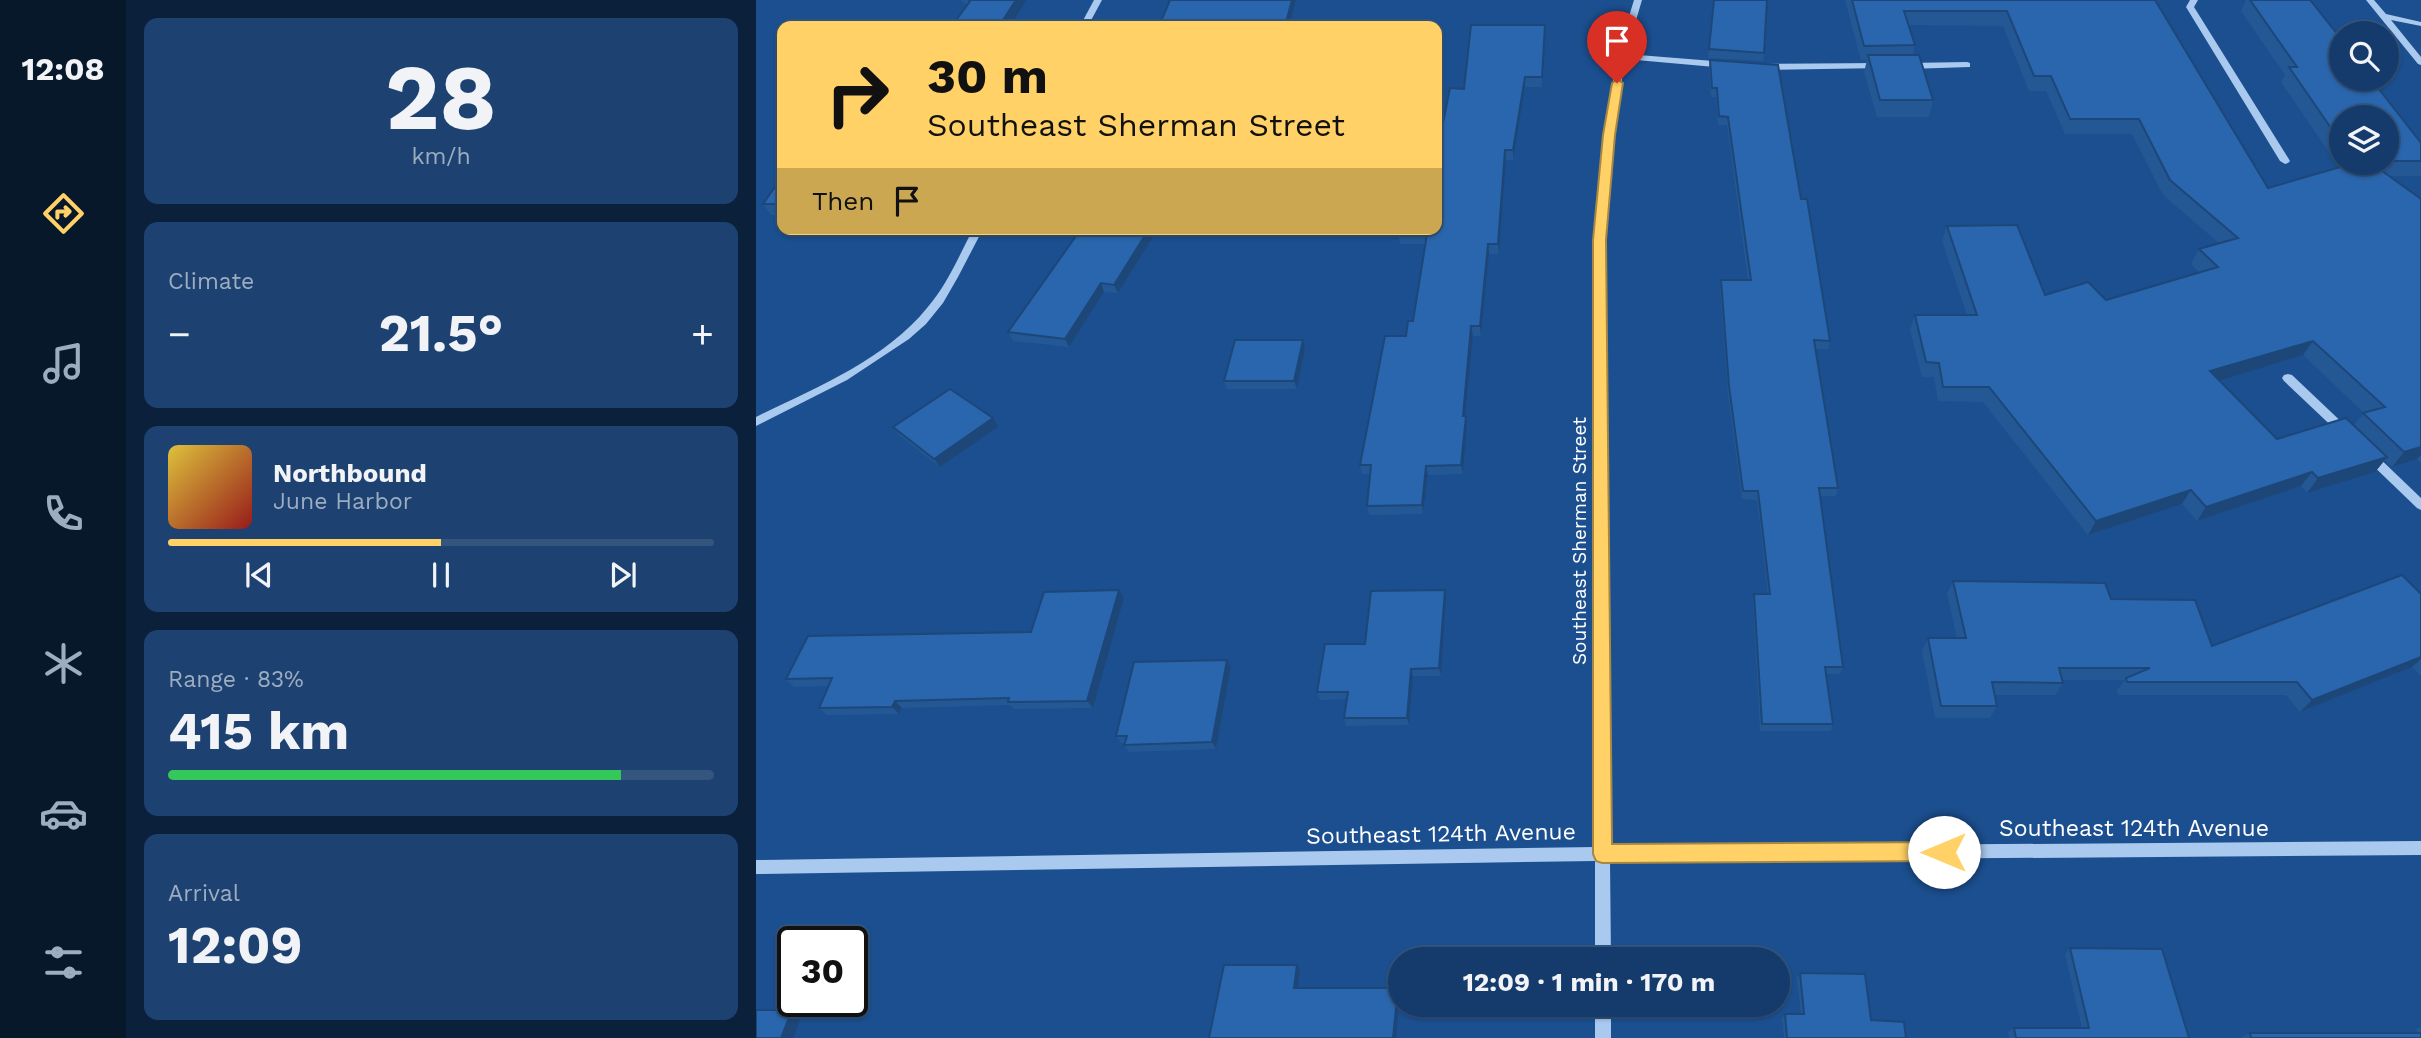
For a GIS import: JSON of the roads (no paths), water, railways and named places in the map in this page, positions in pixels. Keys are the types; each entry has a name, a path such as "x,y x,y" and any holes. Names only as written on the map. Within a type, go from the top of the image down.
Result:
{"street":[{"path":"1087,21 1098,0"},
{"name":"Southeast Sherman Street","path":"1603,947 1600,240 1609,135 1621,56 1638,0"},
{"path":"2370,0 2421,62"},
{"path":"2383,16 2421,24"},
{"path":"1621,56 1742,66"},
{"path":"1901,66 1967,65"},
{"path":"1756,67 1888,66"},
{"path":"756,422 849,373 922,321 950,283 975,235"},
{"path":"2288,378 2421,505"},
{"name":"Southeast 124th Avenue","path":"756,867 1602,854 2421,848"},
{"path":"1603,1017 1603,1038"}],"lane":[{"path":"2193,0 2190,7 2285,161"}]}
